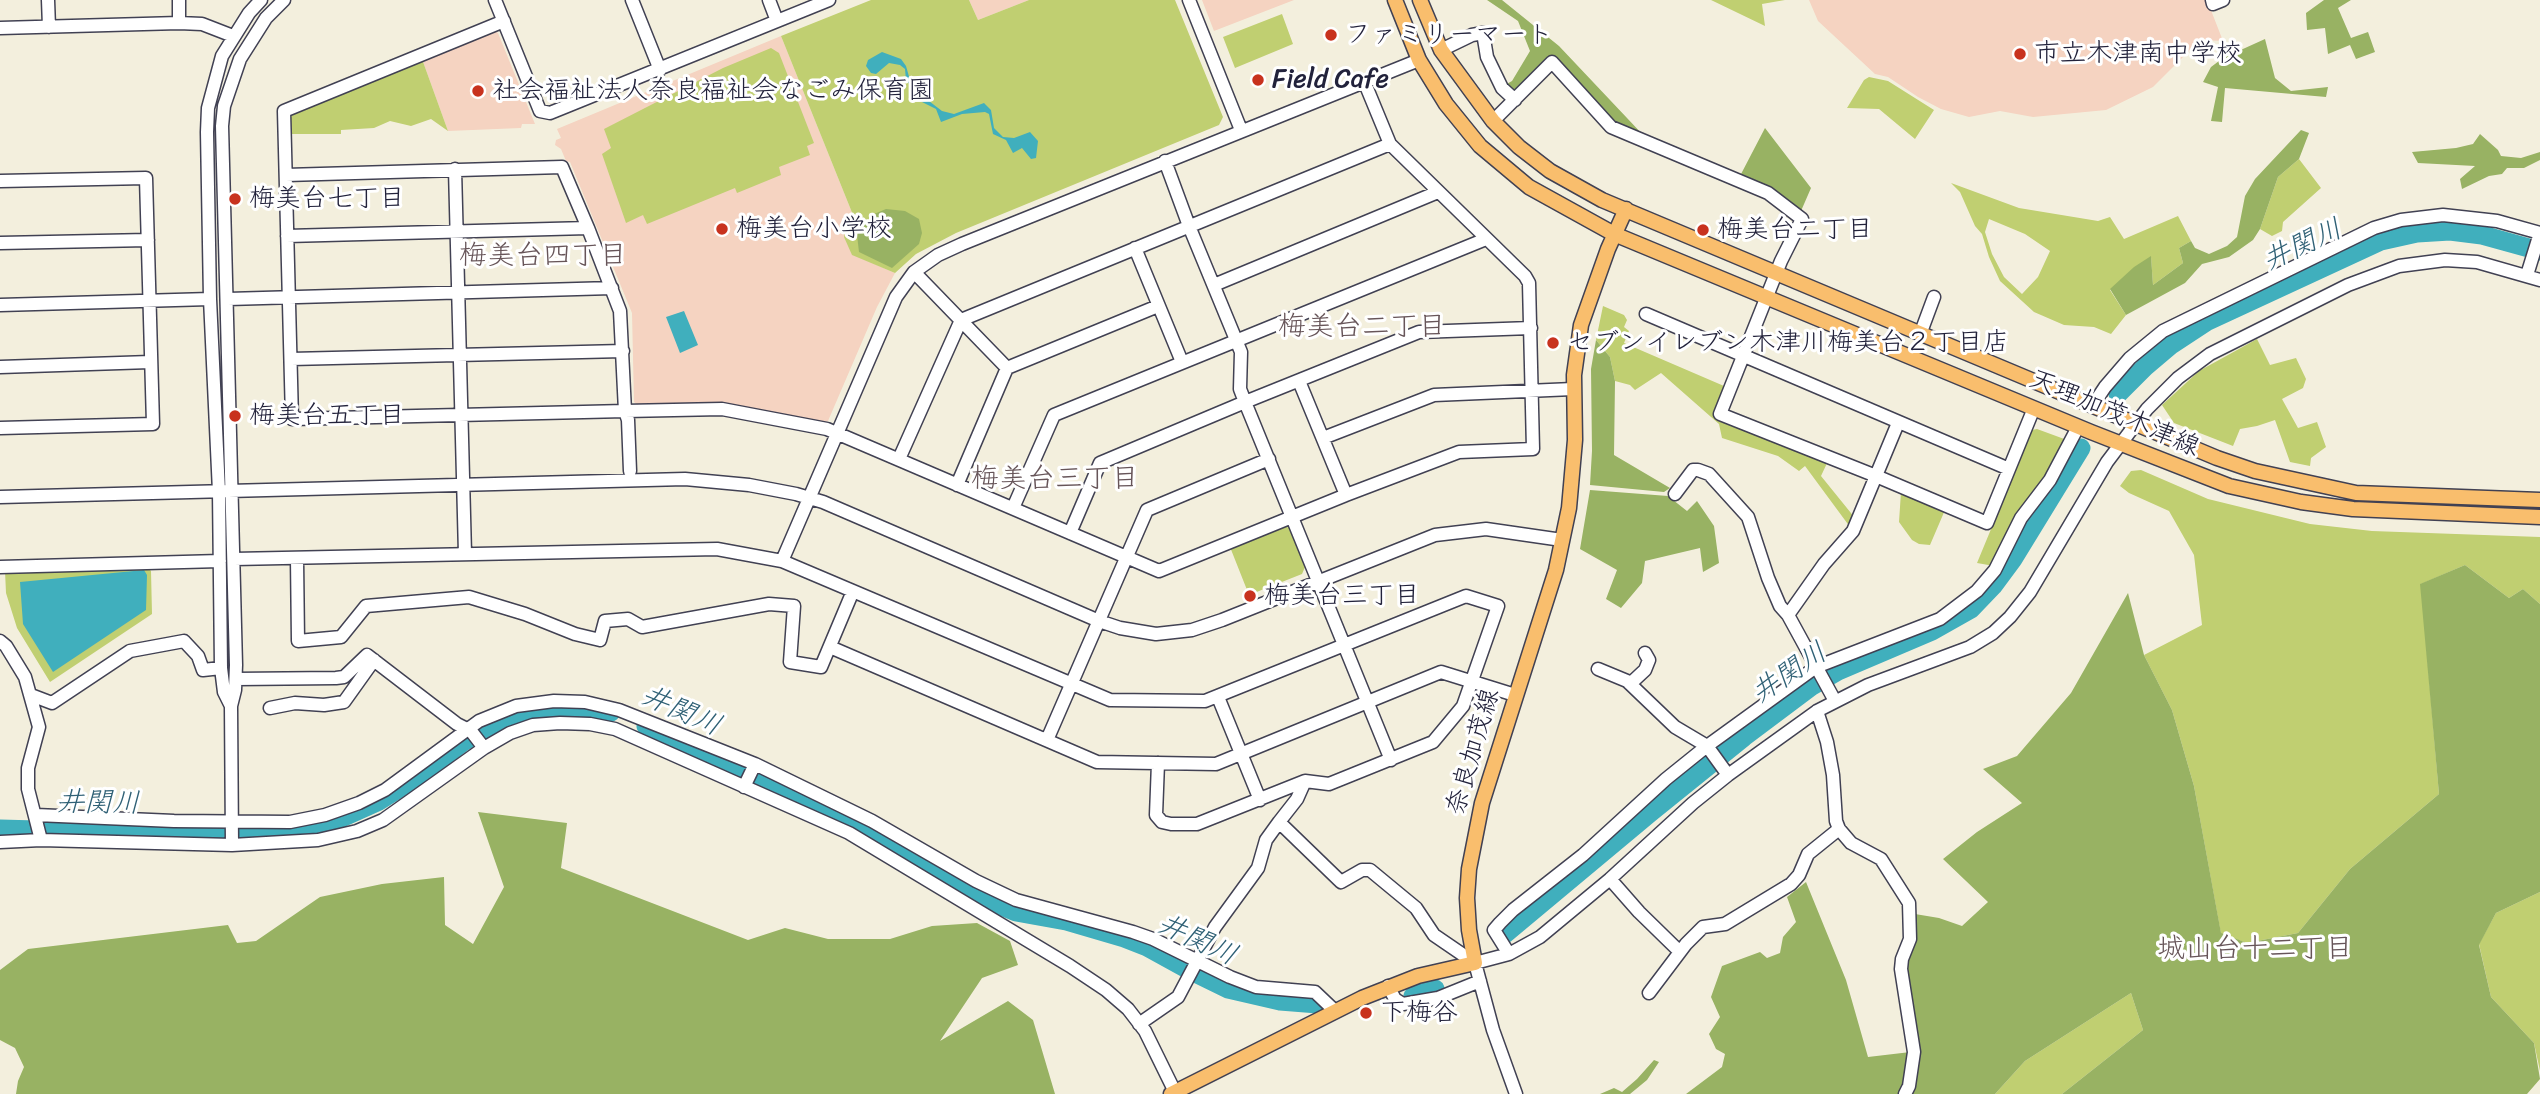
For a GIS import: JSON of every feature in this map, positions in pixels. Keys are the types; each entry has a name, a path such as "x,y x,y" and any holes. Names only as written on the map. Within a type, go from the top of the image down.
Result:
{"main road":[{"path":"1395,0 1419,60 1457,119 1496,161 1538,193 1614,234"},
{"path":"1420,0 1441,50 1493,121 1519,147 1550,171 1583,191 1626,209"},
{"name":"奈良加茂線","path":"1475,963 1467,898 1469,869 1482,803 1556,570 1573,475 1573,389 1581,325 1614,234 1626,209"},
{"name":"天理加茂木津線","path":"1626,209 2217,458 2255,471 2356,493 2540,500"},
{"name":"天理加茂木津線","path":"1614,234 2206,479 2252,492 2353,509 2540,517"},
{"path":"1173,1093 1388,986 1475,963"}],"street":[{"path":"48,0 48,27"},
{"path":"179,0 179,23"},
{"path":"232,845 231,706 236,679 234,559 225,492 210,299 206,139 208,108 222,56 233,36 261,0"},
{"path":"231,706 224,692 221,668 220,561 225,492 228,299 222,139 224,106 235,69 250,40 265,18 284,0"},
{"path":"495,0 540,111 550,113 829,0"},
{"path":"632,0 660,70"},
{"path":"769,0 777,21"},
{"path":"1189,0 1241,130"},
{"path":"2212,0 2213,4 2224,0"},
{"path":"504,21 284,111 292,419 722,409 837,433 1159,571 1459,452 1533,449 1529,283 1525,276 1390,145 1364,81"},
{"path":"0,28 179,23 202,24 233,36"},
{"path":"1441,50 1472,35 1483,33 1487,57 1502,88 1515,100"},
{"path":"782,561 896,298 914,272 938,255 961,244 1419,60"},
{"path":"1493,121 1552,62 1611,127 1768,193 1801,219 1720,414 1987,523 2034,408"},
{"path":"899,459 961,320 1390,145"},
{"path":"1165,161 1242,356 1240,382 1245,402 1391,760"},
{"path":"286,175 562,167 621,311 630,471"},
{"path":"455,169 465,554"},
{"path":"0,181 146,178 153,424 0,428"},
{"path":"1214,285 1438,192"},
{"path":"2093,405 2130,358 2162,331 2374,228 2401,220 2443,215 2497,221 2540,234 2529,268"},
{"path":"287,236 588,228"},
{"path":"1013,508 1054,415 1486,239"},
{"path":"0,243 148,240"},
{"path":"1136,248 1182,362"},
{"path":"1475,963 1509,954 1540,937 1610,879 1693,803 1724,769 1817,711 1833,697 1970,647 1993,633 2011,617 2030,592 2107,462 2136,423 2162,393 2210,354 2385,269 2422,262 2477,262 2529,268 2540,280"},
{"path":"914,272 1007,368"},
{"path":"228,299 612,288"},
{"path":"1921,332 1934,297"},
{"path":"0,305 210,299"},
{"path":"957,485 1007,368 1158,306"},
{"path":"1646,314 2010,469"},
{"path":"1070,533 1100,463 1419,332 1531,328"},
{"path":"291,359 623,351"},
{"path":"0,367 150,362"},
{"path":"1299,381 1346,495"},
{"path":"1323,438 1434,395 1573,389"},
{"path":"1788,615 1824,564 1853,531 1898,423"},
{"path":"1509,954 1494,930 1500,923 1583,855 1666,779 1707,746 1816,667 1940,619 1977,591 1995,570 2021,518 2050,480 2078,427"},
{"path":"1047,740 1147,510 1269,460"},
{"path":"1675,494 1693,470 1709,474 1748,517 1780,606 1788,615 1833,697"},
{"path":"0,497 685,479 749,485 808,498 901,534 1099,621 1145,633 1192,630 1418,540 1452,532 1503,530 1562,540"},
{"path":"234,559 717,549 782,561 1110,701 1205,701 1466,596 1498,606 1463,706 1433,742 1329,784 1305,781 1197,824 1171,824 1162,822 1156,815 1158,763"},
{"path":"297,559 298,640 341,637 366,606 469,597 600,640 605,621 628,620 642,627 769,604 794,606 790,662 821,667 853,591"},
{"path":"0,567 220,561"},
{"path":"0,641 18,663 31,695 38,727 28,768 28,789 41,841"},
{"path":"31,695 52,703 131,651 184,641 198,656 203,670 221,668"},
{"path":"830,647 1097,762 1216,764 1441,672 1515,695"},
{"path":"1630,684 1645,670 1649,660 1645,653"},
{"path":"236,679 344,677 367,655 475,737"},
{"path":"270,708 295,703 324,705 344,702 374,660"},
{"path":"1598,669 1630,684 1675,727 1707,746 1724,769"},
{"path":"1218,697 1260,800"},
{"path":"0,842 232,845 318,840 357,831 383,820 475,737 479,721 516,705 554,701 585,702 619,710 658,724 750,774 912,869 1106,990 1128,1009 1139,1024 1173,1093"},
{"path":"1817,711 1831,764 1839,829 1851,843 1881,859 1909,903 1910,939 1902,958 1901,970 1914,1052 1909,1086 1905,1094"},
{"path":"36,815 290,822 326,815 359,803 475,737 510,733 533,725 590,724 615,729 750,774 872,821 976,881 1016,900 1133,932 1196,963 1256,987 1315,992 1335,1011"},
{"path":"1139,1024 1178,997 1215,927 1258,868 1266,840 1297,799 1305,781"},
{"path":"1279,821 1341,881 1362,870 1370,870 1416,908 1434,935 1475,963 1493,1030 1516,1094"},
{"path":"1649,993 1703,927 1725,924 1791,884 1799,876 1808,854 1839,829"},
{"path":"1610,879 1680,952"},
{"path":"1388,986 1395,999 1403,1004 1438,998 1480,981"}],"shaded area":[{"path":"969,0 1029,0 978,20"},
{"path":"1202,0 1294,0 1214,31"},
{"name":"市立木津南中学校","path":"1809,0 2207,0 2223,41 2200,40 2153,87 2106,110 2033,117 2000,111 1969,117 1941,109 1888,77 1875,74 1818,21"},
{"name":"社会福祉法人奈良福祉会なごみ保育園","path":"493,30 498,33 535,124 522,124 521,128 448,131 422,59"},
{"name":"梅美台小学校","path":"781,36 853,215 846,225 852,254 895,273 877,307 828,421 822,424 639,406 634,402 632,313 570,162 566,161 561,149 555,145 556,140 561,138 557,129"}],"green space":[{"path":"871,0 969,0 978,20 1029,0 1175,0 1223,117 1219,125 956,233 916,254 895,273 852,255 844,237 846,225 853,215 781,36"},
{"path":"1487,0 1502,0 1559,46 1644,136 1613,122 1553,55 1518,89 1510,90 1505,85 1512,81 1530,51 1518,21"},
{"path":"1711,0 1785,0 1762,4 1765,26"},
{"path":"2324,0 2351,0 2338,8 2351,38 2368,32 2375,52 2356,59 2350,45 2328,54 2325,28 2307,30 2306,13"},
{"path":"1282,14 1293,44 1235,68 1223,37"},
{"path":"2265,39 2275,78 2291,91 2328,87 2326,97 2225,88 2222,122 2211,121 2218,87 2203,82 2211,67 2223,58"},
{"path":"771,48 779,53 814,143 807,146 810,155 779,167 781,175 737,193 735,188 647,224 643,215 626,223 602,154 611,148 604,129 723,68"},
{"path":"422,59 448,131 431,119 411,126 390,121 374,128 341,130 341,134 289,134 289,117 293,111"},
{"path":"1869,77 1888,81 1934,110 1915,139 1879,109 1847,108 1864,80"},
{"path":"1765,128 1811,188 1801,211 1740,176"},
{"path":"2301,130 2309,133 2299,159 2278,177 2260,229 2253,240 2229,257 2202,264 2185,283 2126,315 2110,289 2151,256 2153,285 2183,263 2179,248 2191,241 2195,248 2209,254 2227,246 2237,237 2245,196 2255,179"},
{"path":"2480,134 2501,156 2521,158 2540,152 2540,160 2524,168 2507,168 2502,174 2489,176 2462,189 2460,179 2475,166 2418,163 2412,152 2473,144"},
{"path":"2299,159 2321,188 2283,222 2282,231 2272,236 2260,229 2278,177"},
{"path":"1951,183 2019,208 2098,221 2110,217 2124,239 2178,216 2191,241 2179,248 2183,263 2153,285 2151,257 2110,290 2126,315 2111,334 2094,327 2064,325 2034,312 2000,281 1982,234 1975,226 1960,192","holes":["1989,219 2025,234 2050,251 2038,277 2022,294 2004,277 1992,254 1985,232"]},
{"path":"886,209 905,211 919,219 922,233 919,244 892,268 859,252 857,235 874,214"},
{"path":"1603,306 1624,315 1627,320 1624,327 1629,331 1624,343 1724,386 1714,412 1828,461 1821,476 1855,518 1850,527 1805,466 1799,471 1778,456 1722,438 1719,424 1661,373 1635,390 1630,385 1615,381 1610,357 1596,340"},
{"path":"2257,339 2270,365 2296,358 2306,379 2303,388 2282,399 2298,428 2317,422 2326,447 2311,458 2310,466 2290,462 2275,420 2240,429 2233,446 2174,423 2162,405 2199,371"},
{"path":"1596,340 1610,357 1615,381 1614,455 1670,488 1664,492 1590,485 1591,369"},
{"path":"2037,429 2067,440 2043,486 2022,505 1994,566 1977,563 2032,430"},
{"path":"2141,470 2208,499 2310,524 2372,531 2540,537 2540,604 2523,589 2509,598 2465,565 2421,584 2439,794 2350,869 2298,933 2247,943 2221,934 2194,786 2172,710 2144,655 2202,625 2194,555 2169,511 2129,493 2120,486 2131,471"},
{"path":"1590,490 1668,496 1687,511 1697,501 1714,526 1719,563 1703,572 1700,548 1645,561 1642,583 1621,608 1606,599 1617,570 1580,549"},
{"path":"1901,492 1945,510 1930,545 1912,540 1899,522"},
{"path":"1284,525 1289,528 1305,567 1302,574 1249,595 1230,547"},
{"path":"2465,565 2509,598 2523,589 2540,604 2540,892 2496,913 2479,945 2491,997 2534,1043 2540,1079 2527,1094 2062,1094 2143,1030 2131,993 2025,1061 1995,1094 1686,1094 1722,1067 1725,1054 1716,1049 1709,1034 1720,1017 1711,997 1722,966 1760,952 1767,958 1780,953 1783,937 1796,922 1787,897 1806,882 1846,980 1868,1057 1919,1051 1903,971 1917,940 1915,914 1962,926 1988,902 1943,859 1977,832 2022,803 1983,769 2017,756 2071,693 2128,593 2144,655 2172,710 2194,786 2221,933 2247,943 2298,933 2350,869 2439,794 2420,584"},
{"path":"147,567 151,571 152,614 50,682 17,628 6,593 5,571"},
{"path":"478,812 567,823 561,868 748,940 785,928 828,939 890,939 932,926 977,923 1010,941 1018,965 982,978 940,1041 1008,1001 1033,1020 1055,1094 16,1094 24,1067 15,1048 0,1040 0,970 28,949 228,925 237,943 256,941 320,897 382,884 444,877 445,925 473,944 504,887"},
{"path":"2540,892 2540,1071 2534,1043 2491,997 2479,944 2496,913"},
{"path":"2131,993 2143,1030 2062,1094 1995,1094 2025,1061"},
{"path":"1654,1060 1659,1062 1647,1080 1630,1094 1600,1094 1614,1088 1622,1092"}],"water":[{"path":"882,52 901,59 910,80 925,98 942,111 954,114 984,103 991,110 994,128 1003,137 1014,138 1030,132 1038,141 1036,158 1031,159 1022,148 1013,153 1006,140 993,134 989,114 985,112 962,114 941,122 936,109 920,101 919,95 906,80 905,69 900,65 889,63 876,74 871,73 866,66 868,60"},
{"path":"684,311 698,345 680,353 666,317"},
{"path":"144,570 147,575 146,610 53,672 23,624 20,582"}],"waterway":[{"name":"井関川","path":"2118,394 2171,345 2206,322 2381,241 2417,233 2450,231 2482,235 2540,251"},
{"name":"井関川","path":"1505,934 1744,737 1812,686 1838,671 1932,631 1971,609 2013,559 2081,448"},
{"name":"井関川","path":"0,829 147,833 265,830 304,826 339,819 379,801 422,774 463,742 502,719 537,710 560,708 611,712"},
{"name":"井関川","path":"646,726 802,796 999,905 1016,912 1066,921 1124,938 1228,989 1280,1001 1318,1004"},
{"name":"井関川","path":"1413,996 1435,989"}],"place":[{"name":"ファミリーマート","path":"1331,35"},
{"name":"市立木津南中学校","path":"2020,54"},
{"name":"Field Cafe","path":"1258,80"},
{"name":"社会福祉法人奈良福祉会なごみ保育園","path":"478,91"},
{"name":"梅美台七丁目","path":"235,199"},
{"name":"梅美台小学校","path":"722,229"},
{"name":"梅美台二丁目","path":"1703,230"},
{"name":"セブンイレブン木津川梅美台２丁目店","path":"1553,343"},
{"name":"梅美台五丁目","path":"235,416"},
{"name":"梅美台三丁目","path":"1250,596"},
{"name":"下梅谷","path":"1366,1013"}],"district":[{"name":"梅美台四丁目","path":"543,257"},
{"name":"梅美台二丁目","path":"1362,328"},
{"name":"梅美台三丁目","path":"1055,480"},
{"name":"城山台十二丁目","path":"2255,950"}]}
